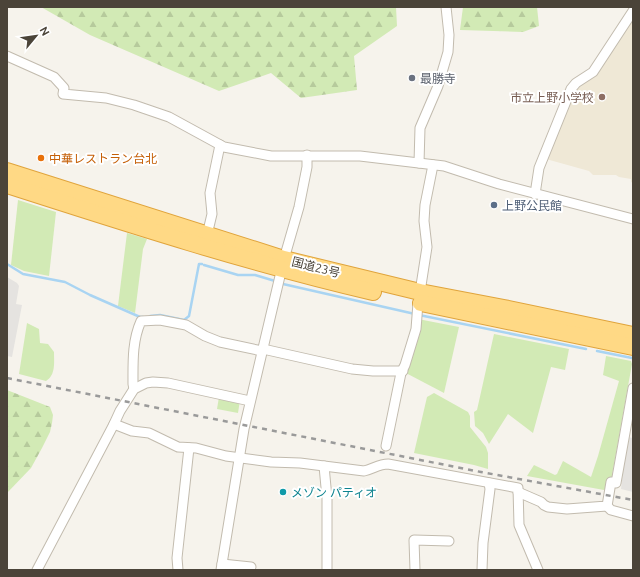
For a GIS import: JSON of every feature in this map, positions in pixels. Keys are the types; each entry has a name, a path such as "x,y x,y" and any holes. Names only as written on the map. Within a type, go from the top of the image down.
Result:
{"highway":[{"name":"国道23号","path":"7,171 207,234 283,264"},
{"name":"国道23号","path":"7,186 161,234 633,347"},
{"name":"国道23号","path":"419,297 504,308 633,335"}],"street":[{"path":"419,163 420,128 438,86 448,52 449,35 446,7"},
{"path":"535,194 539,168 571,89 576,83 592,72 633,11"},
{"path":"7,56 56,78 64,88 64,94 106,98 134,105 169,117 224,147 270,156 360,156 456,169 486,180 535,194 633,219"},
{"path":"207,234 212,214 210,193 220,144"},
{"path":"251,567 222,567 239,458 250,401 302,192 307,167 307,155"},
{"path":"386,446 400,376 403,371 416,329 419,297 427,247 424,221 425,205 433,165"},
{"path":"134,389 134,352 136,334 142,321 160,320 186,325 205,336 220,342 352,369 403,371"},
{"path":"37,570 120,411 134,389 146,383 168,383 250,401"},
{"path":"607,506 611,482 616,483 633,388"},
{"path":"114,424 132,431 149,433 178,447 239,458 364,471 381,464 388,464 518,488 518,525 538,570"},
{"path":"178,570 177,558 189,448"},
{"path":"324,466 327,498 327,570"},
{"path":"482,570 483,542 490,489 489,483"},
{"path":"518,492 541,502 548,507 567,509 607,506 612,510 633,516"},
{"path":"415,570 414,540 450,541"}],"shaded area":[{"name":"市立上野小学校","path":"633,16 633,183 631,182 631,179 616,175 593,175 589,171 546,159 573,90"},
{"path":"7,277 19,286 16,304 22,305 12,357 7,356"},
{"path":"627,437 633,438 633,492 621,489"}],"green space":[{"path":"41,7 396,7 397,26 354,56 357,90 301,98 271,73 219,91 90,35"},
{"path":"463,7 537,7 539,26 523,32 460,30"},
{"path":"18,200 56,212 49,276 24,271 11,265"},
{"path":"127,233 147,239 143,249 135,313 118,306"},
{"path":"418,319 459,327 444,393 404,372"},
{"path":"27,323 39,329 40,343 48,344 54,352 53,372 46,381 19,374"},
{"path":"494,334 569,349 565,370 551,367 533,433 508,414 489,444 483,433 475,426 474,412 477,410"},
{"path":"606,356 631,361 632,364 611,481 604,490 527,476 534,465 555,475 557,474 563,461 591,477 619,381 603,375"},
{"path":"7,390 50,407 53,415 50,432 31,468 7,493"},
{"path":"434,393 468,412 470,416 470,427 486,447 488,453 488,469 414,453 427,397"},
{"path":"219,397 240,400 238,413 217,409"}],"waterway":[{"path":"7,264 23,274 65,282 90,295 143,317"},
{"path":"150,316 160,315 184,320 189,316 199,264 202,264"},
{"path":"204,265 238,275 255,275 275,281"},
{"path":"283,284 415,314"},
{"path":"419,315 586,349"},
{"path":"597,351 632,358"}],"railway":[{"path":"7,378 481,472 633,500"}],"place":[{"name":"最勝寺","path":"412,78"},
{"name":"市立上野小学校","path":"602,97"},
{"name":"中華レストラン台北","path":"41,158"},
{"name":"上野公民館","path":"494,205"},
{"name":"メゾン パティオ","path":"283,492"}]}
